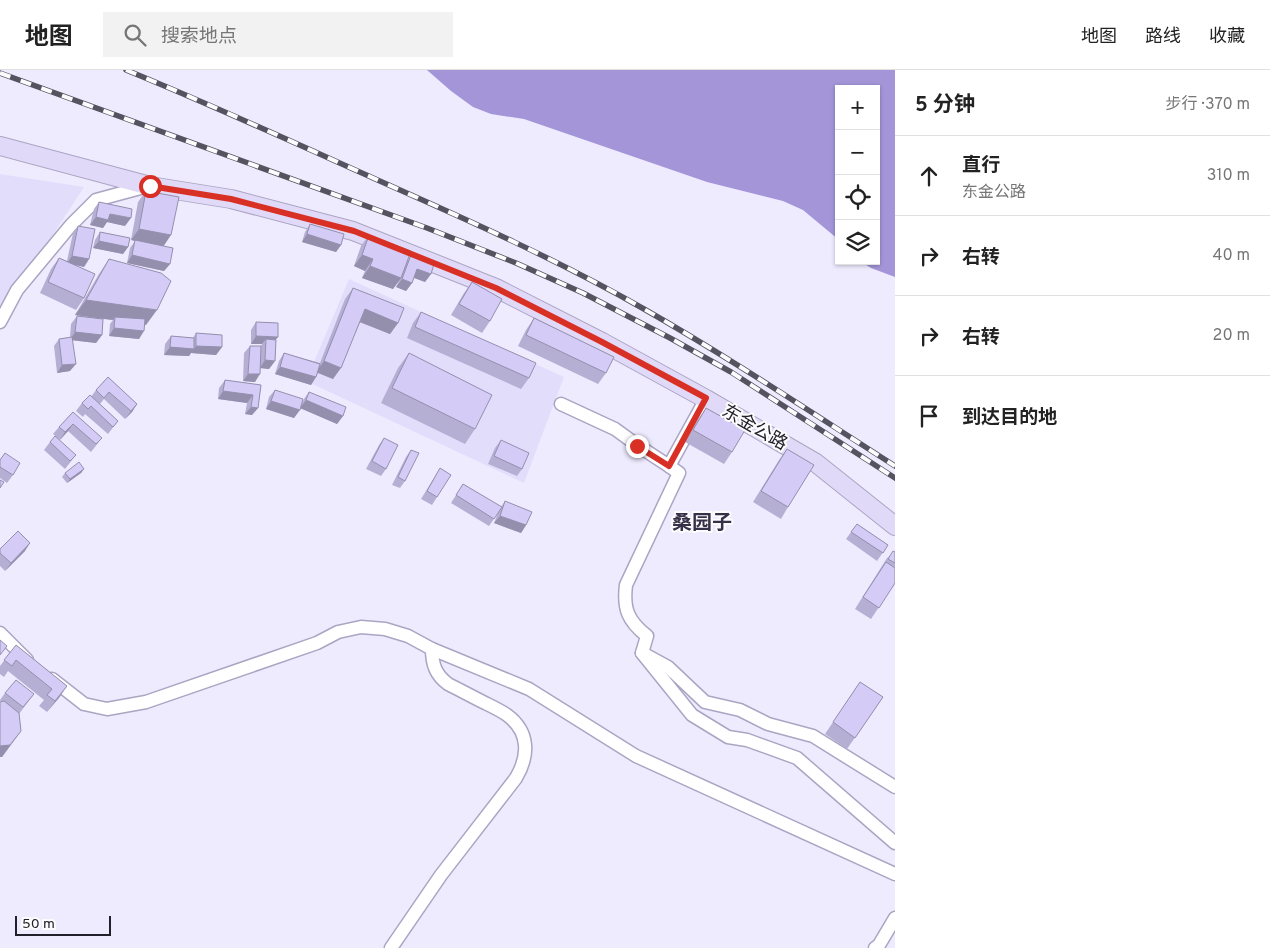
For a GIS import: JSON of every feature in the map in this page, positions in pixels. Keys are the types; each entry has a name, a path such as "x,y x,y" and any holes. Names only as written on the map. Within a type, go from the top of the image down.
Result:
{"main road":[{"name":"东金公路","path":"0,146 150,186 231,199 354,231 496,288 706,398 816,463 895,526"}],"street":[{"path":"0,322 17,290 70,225 96,200 150,186"},
{"path":"669,466 706,398"},
{"path":"561,404 615,429 637,446 679,473 626,585 624,600 628,614 635,627 647,636 642,653"},
{"path":"0,633 37,668 84,704 107,709 146,702 316,643 338,632 361,627 385,629 408,636 432,650 529,689 636,756 895,874"},
{"path":"391,948 441,875 516,778 523,766 526,752 524,737 517,725 507,715 440,678 432,659 432,650"},
{"path":"642,653 668,667 705,702 740,710 768,724 813,736 895,787"},
{"path":"642,653 692,715 728,737 748,740 797,758 895,843"},
{"path":"875,948 879,945 895,918"}],"shaded area":[{"path":"427,70 895,70 895,277 866,265 880,265 880,85 835,85 835,237 803,210 783,201 707,182 524,119 491,114 473,107"},
{"path":"0,174 84,187 0,316"},
{"path":"349,279 564,377 524,483 306,381"}],"building":[{"path":"146,191 179,197 171,235 139,229"},
{"path":"99,202 132,209 131,218 110,214 108,220 96,217"},
{"path":"310,224 344,234 341,245 307,234"},
{"path":"78,226 95,229 89,259 72,256"},
{"path":"100,232 130,238 128,247 99,241"},
{"path":"369,235 411,251 401,278 370,266 373,259 362,255"},
{"path":"135,240 173,248 170,264 132,255"},
{"path":"411,255 434,264 431,274 417,269 412,283 402,279"},
{"path":"59,258 95,274 84,298 48,282"},
{"path":"109,259 161,273 171,281 157,310 86,300"},
{"path":"472,282 502,299 490,321 459,304"},
{"path":"353,288 404,308 398,323 365,309 341,368 324,361"},
{"path":"421,312 536,363 529,378 415,327"},
{"path":"77,316 103,319 102,335 75,332"},
{"path":"115,317 145,319 144,331 114,328"},
{"path":"534,318 614,357 606,373 526,335"},
{"path":"256,322 278,323 278,337 256,336"},
{"path":"196,333 222,335 222,347 196,346"},
{"path":"171,336 194,338 194,349 170,347"},
{"path":"72,337 76,364 62,365 59,339"},
{"path":"266,339 276,340 275,361 265,360"},
{"path":"250,346 261,346 260,374 248,374"},
{"path":"284,353 320,364 316,377 280,367"},
{"path":"409,353 492,395 475,429 392,388"},
{"path":"108,377 137,404 131,411 109,392 104,398 96,390"},
{"path":"225,380 261,385 258,408 251,407 253,395 223,391"},
{"path":"275,390 303,399 300,410 271,401"},
{"path":"309,392 346,407 343,416 306,400"},
{"path":"90,395 118,421 113,427 91,406 88,409 82,403"},
{"path":"706,408 745,430 732,452 693,430"},
{"path":"73,412 102,438 96,444 73,424 65,432 59,427"},
{"path":"55,436 76,455 70,461 50,442"},
{"path":"384,438 398,445 386,469 372,461"},
{"path":"501,440 529,453 522,469 494,456"},
{"path":"787,449 814,465 788,507 761,491"},
{"path":"411,450 419,453 405,481 398,477"},
{"path":"5,453 20,463 13,475 0,467 0,460"},
{"path":"79,462 84,469 70,479 65,473"},
{"path":"440,468 451,475 437,497 427,491"},
{"path":"0,480 4,482 0,488"},
{"path":"463,484 502,507 494,519 456,495"},
{"path":"505,501 532,512 526,525 500,516"},
{"path":"857,524 888,545 883,553 851,532"},
{"path":"18,531 30,543 11,563 0,553 0,549"},
{"path":"893,551 895,552 895,563 888,559"},
{"path":"886,562 895,568 895,583 879,608 863,597"},
{"path":"0,640 7,646 0,655"},
{"path":"16,645 67,686 55,701 47,695 52,689 16,660 12,666 4,660"},
{"path":"16,680 34,694 23,707 5,693"},
{"path":"860,682 883,697 855,738 833,722"},
{"path":"4,701 19,713 21,731 10,745 0,746 0,702"}],"railway":[{"path":"126,70 448,212 580,274 708,347 895,466"},
{"path":"0,73 427,228 516,263 583,293 731,372 895,478"}],"district":[{"name":"桑园子","path":"702,522"}],"route":[{"path":"150,186 231,199 354,231 496,288 706,398 669,466 637,446"}]}
